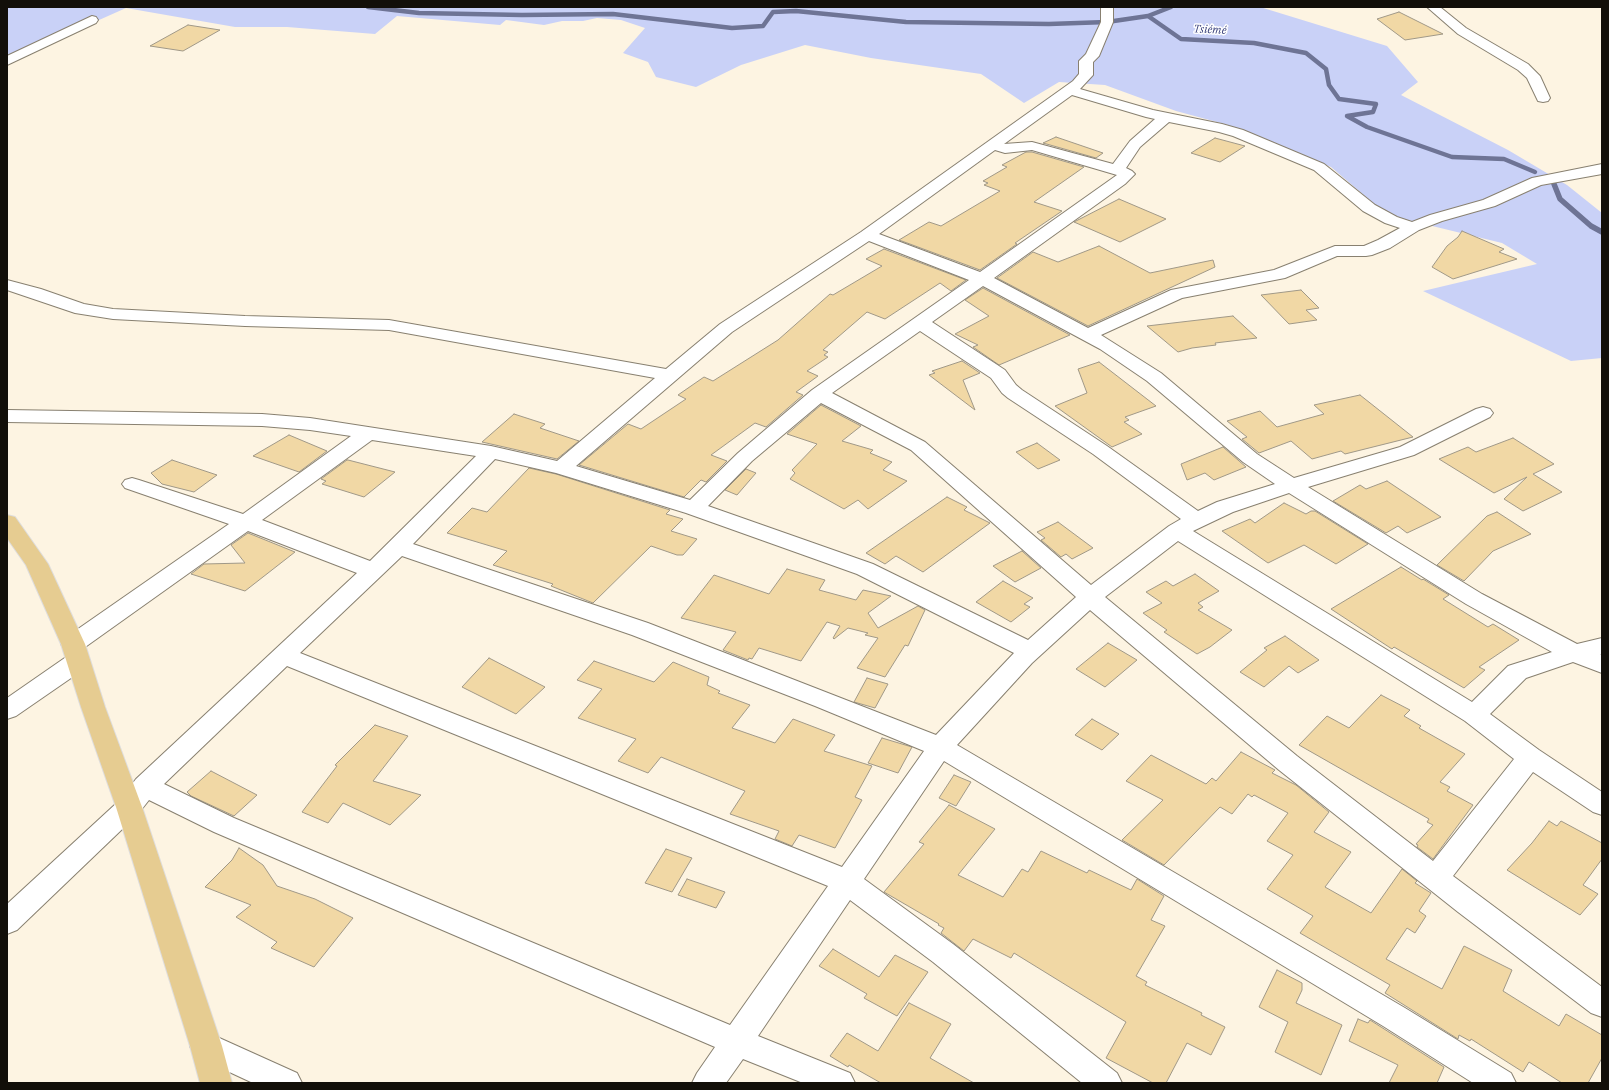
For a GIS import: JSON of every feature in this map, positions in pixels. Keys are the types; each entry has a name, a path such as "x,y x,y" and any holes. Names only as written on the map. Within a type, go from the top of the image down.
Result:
{"main road":[{"path":"7,522 37,564 137,796 216,1083"}],"street":[{"path":"561,468 726,328 867,235 1070,90 1086,75 1086,61 1092,56 1107,22 1107,7"},
{"path":"1433,7 1462,31 1522,67 1534,76 1543,98"},
{"path":"7,61 92,20"},
{"path":"1070,90 1151,114 1228,129 1319,167 1369,208 1391,220 1412,227"},
{"path":"1117,170 1135,144 1167,116"},
{"path":"694,508 745,457 819,394 983,280 1120,181 1127,174 1032,146 1005,149 992,145"},
{"path":"1087,335 1177,294 1279,274 1335,250 1366,251 1384,244 1412,227 1436,218 1489,203 1537,181 1602,169"},
{"path":"867,235 983,280 1087,335 1154,376 1250,458 1291,485 1474,599 1574,653 1602,665"},
{"path":"7,285 81,309 113,314 245,321 389,325 670,375"},
{"path":"920,323 998,374 1009,389 1015,394 1100,450 1186,526 1474,716 1530,758 1602,805"},
{"path":"819,394 918,446 1090,597 1288,763 1602,1004"},
{"path":"708,1083 846,881 940,747 1031,651 1090,597 1186,526 1225,507 1291,485 1407,451 1482,413"},
{"path":"7,416 262,420 310,424 491,452 561,468 694,508 866,569 1031,651"},
{"path":"7,710 75,652 246,522 368,433"},
{"path":"7,922 282,655 398,547 491,452"},
{"path":"132,484 246,522 372,570"},
{"path":"398,547 640,629 824,700 940,747 1388,1013 1500,1083"},
{"path":"1474,716 1517,672 1574,653 1602,646"},
{"path":"282,655 846,881 943,954 1106,1083"},
{"path":"1436,878 1530,758"},
{"path":"137,796 224,825 736,1042 839,1083"},
{"path":"206,1046 286,1083"}],"shaded area":[{"path":"7,7 1260,7 1387,46 1418,82 1401,95 1508,150 1567,185 1602,213 1602,358 1571,361 1423,291 1537,264 1502,243 1387,215 1331,167 1228,125 1176,111 1105,85 1059,82 1024,103 981,74 871,58 805,45 741,65 696,87 656,77 648,62 623,53 645,28 621,20 597,18 583,21 562,21 544,25 506,20 500,25 397,16 375,34 287,27 235,27 126,8 7,61"}],"building":[{"path":"1399,12 1443,34 1405,40 1377,19"},
{"path":"188,25 220,30 183,51 150,46"},
{"path":"1056,137 1103,153 1096,158 1043,143"},
{"path":"1215,138 1245,146 1220,162 1191,153"},
{"path":"1026,152 1032,152 1084,167 1034,202 1062,211 1015,243 1017,244 980,270 899,240 929,222 941,226 1000,191 984,185 988,183 983,181 1007,167 1002,165"},
{"path":"1119,199 1166,219 1120,242 1074,222"},
{"path":"1462,231 1504,249 1499,252 1517,259 1453,279 1432,267 1447,246 1458,237"},
{"path":"1099,246 1150,273 1213,260 1215,267 1088,326 997,278 1033,252 1058,262"},
{"path":"884,249 966,280 951,291 940,283 885,319 867,312 823,350 828,352 824,355 828,357 807,371 818,376 796,392 803,395 766,427 755,423 711,455 727,461 706,482 701,480 684,497 579,465 628,424 641,429 686,399 678,395 704,377 713,381 778,340 830,294 833,295 882,266 866,259"},
{"path":"983,288 1070,335 999,365 973,347 978,345 955,334 989,316 965,300"},
{"path":"1301,290 1319,308 1306,310 1317,320 1289,324 1261,295"},
{"path":"1233,316 1257,338 1215,343 1216,345 1192,348 1178,352 1147,326"},
{"path":"962,361 980,373 963,380 975,410 929,375 935,373 932,371"},
{"path":"1099,362 1156,406 1125,417 1129,420 1124,422 1142,434 1112,447 1055,406 1087,393 1078,369"},
{"path":"1360,395 1413,437 1345,454 1341,451 1312,459 1291,441 1259,453 1242,439 1247,437 1227,421 1260,411 1277,427 1324,414 1314,405"},
{"path":"821,405 861,426 842,441 873,450 870,453 892,462 883,470 907,481 868,509 858,500 844,509 790,479 795,473 792,470 817,444 787,434"},
{"path":"514,414 545,424 540,428 579,441 557,459 482,442"},
{"path":"289,435 327,451 299,472 253,456"},
{"path":"1513,438 1554,464 1533,474 1562,492 1523,511 1504,499 1527,477 1494,493 1439,459 1468,447 1476,452"},
{"path":"1037,443 1060,460 1038,469 1016,452"},
{"path":"1223,447 1246,467 1214,480 1205,473 1187,480 1181,464"},
{"path":"172,460 217,475 194,492 162,484 151,473"},
{"path":"347,460 395,472 364,497 322,484 326,481 321,479"},
{"path":"529,468 556,474 670,510 666,514 683,519 671,531 697,539 683,555 677,555 651,546 593,603 551,586 553,584 493,565 507,551 447,533 472,508 487,512"},
{"path":"746,469 756,473 737,495 725,490"},
{"path":"1387,481 1441,517 1407,533 1398,526 1386,533 1333,501 1360,485 1366,489"},
{"path":"947,497 967,507 964,510 990,523 923,572 896,556 885,564 866,553"},
{"path":"1284,503 1306,514 1311,511 1315,511 1368,544 1336,564 1304,545 1268,563 1222,531 1250,519 1255,523"},
{"path":"1497,512 1531,534 1493,551 1464,581 1437,565 1487,516"},
{"path":"1058,522 1093,548 1072,559 1066,554 1061,557 1041,540 1045,538 1037,532"},
{"path":"248,533 295,552 245,591 191,574 204,564 245,563 231,545"},
{"path":"1022,551 1041,568 1015,582 993,566"},
{"path":"1401,567 1449,595 1443,599 1488,627 1493,624 1519,640 1479,667 1485,670 1464,688 1394,647 1392,649 1331,609"},
{"path":"787,569 825,580 819,590 856,600 863,590 891,596 868,613 878,628 918,606 925,610 908,646 905,645 885,677 857,668 878,638 865,635 868,633 848,628 834,639 833,638 840,626 827,622 801,661 759,648 752,659 749,658 748,660 723,650 736,632 681,618 714,575 769,594"},
{"path":"1195,574 1219,591 1198,603 1203,607 1198,610 1232,630 1210,647 1197,654 1164,632 1167,630 1143,613 1162,603 1146,592 1166,581 1173,586"},
{"path":"1003,581 1033,598 1024,604 1030,607 1011,622 976,602"},
{"path":"1285,636 1319,660 1298,673 1289,666 1264,687 1240,672 1267,650 1264,648"},
{"path":"1108,643 1137,660 1105,687 1076,669"},
{"path":"489,658 545,687 516,714 462,687"},
{"path":"594,661 654,682 673,662 709,677 707,685 720,691 718,693 750,705 732,728 775,743 793,719 835,735 824,751 872,766 855,797 862,800 835,848 799,835 792,846 775,839 779,831 730,814 745,791 661,757 648,773 618,761 636,739 578,718 602,689 577,680"},
{"path":"867,678 888,684 875,708 854,702"},
{"path":"1381,695 1410,710 1404,716 1421,726 1419,728 1465,754 1440,782 1450,787 1447,791 1473,805 1433,859 1417,847 1418,845 1416,844 1433,825 1427,822 1429,819 1299,745 1327,716 1349,728"},
{"path":"1092,719 1119,734 1102,750 1075,735"},
{"path":"375,725 408,736 373,781 421,795 390,825 343,803 328,823 302,812 337,766 335,765"},
{"path":"882,738 912,747 898,773 868,763"},
{"path":"1241,752 1275,770 1272,773 1296,785 1329,812 1314,832 1351,852 1325,887 1371,913 1402,869 1417,881 1415,883 1431,893 1419,911 1426,916 1415,933 1407,928 1386,959 1442,989 1464,946 1512,970 1503,991 1559,1026 1566,1014 1602,1035 1602,1058 1588,1083 1562,1083 1529,1062 1523,1072 1471,1039 1470,1041 1459,1035 1458,1039 1385,993 1390,985 1300,933 1313,916 1267,889 1293,855 1267,841 1288,813 1254,795 1252,797 1248,794 1232,814 1220,807 1164,865 1122,840 1163,800 1126,781 1151,755 1206,784 1212,778 1216,781"},
{"path":"211,771 257,795 234,816 191,796 187,792"},
{"path":"954,775 971,782 956,806 939,798"},
{"path":"949,805 995,829 958,875 1003,897 1022,869 1028,872 1041,851 1087,873 1089,870 1131,890 1137,879 1164,896 1151,920 1165,926 1136,976 1147,982 1145,985 1202,1013 1201,1015 1225,1027 1211,1055 1187,1043 1166,1083 1153,1083 1106,1058 1126,1022 1014,953 1011,958 973,939 964,951 941,933 944,928 938,925 939,924 884,892 924,844 919,842"},
{"path":"1549,821 1557,826 1561,821 1602,843 1602,859 1583,885 1598,894 1580,915 1507,870 1532,843"},
{"path":"239,848 263,865 277,886 315,899 353,918 314,967 271,948 277,942 236,917 251,905 205,887 232,860"},
{"path":"666,849 692,858 672,892 645,883"},
{"path":"687,879 725,892 716,908 678,895"},
{"path":"833,949 879,977 895,955 928,972 897,1016 864,998 867,994 819,966"},
{"path":"1277,970 1302,983 1302,990 1296,1003 1342,1025 1321,1075 1275,1052 1288,1022 1259,1007"},
{"path":"909,1003 951,1024 930,1058 974,1083 881,1083 849,1065 848,1067 830,1056 847,1033 878,1051"},
{"path":"1358,1019 1368,1023 1370,1020 1444,1067 1437,1083 1389,1083 1398,1065 1349,1041"}],"waterway":[{"name":"Tsiémé","path":"368,7 419,13 522,15 613,14 732,28 763,26 773,12 796,11 906,22 1049,24 1107,22 1148,16"},
{"path":"1148,16 1171,7"},
{"name":"Tsiémé","path":"1148,16 1181,39 1254,43 1306,53 1326,69 1329,85 1339,99 1376,104 1373,112 1347,116 1367,127 1452,157 1504,159 1535,172"},
{"name":"Tsiémé","path":"1554,184 1560,199 1591,226 1602,232"}]}
